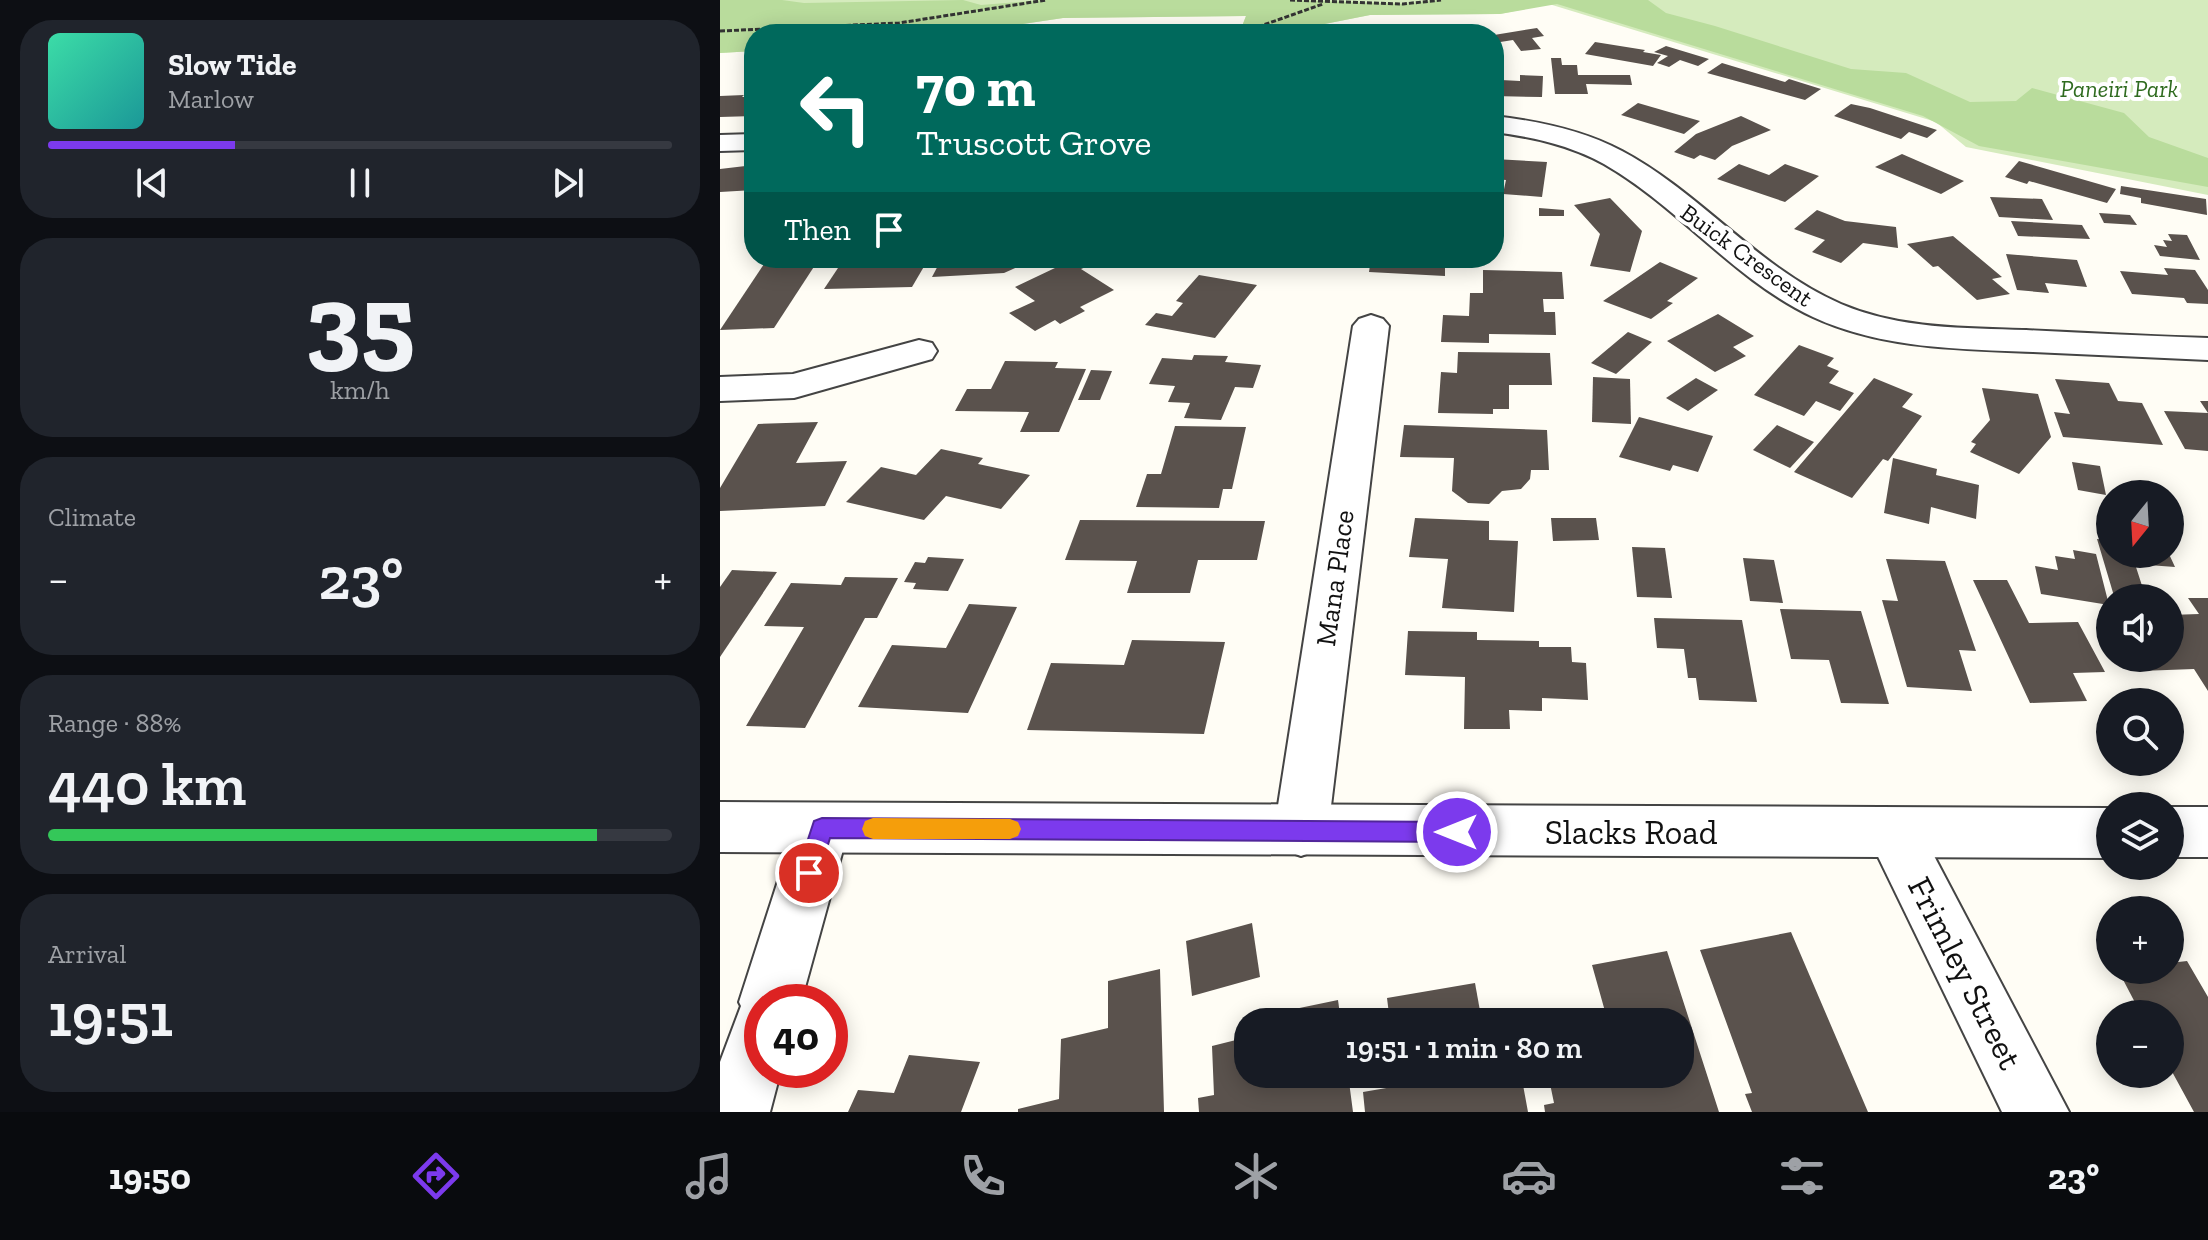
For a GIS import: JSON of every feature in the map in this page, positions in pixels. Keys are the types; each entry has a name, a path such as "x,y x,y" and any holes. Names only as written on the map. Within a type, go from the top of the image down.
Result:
{"street":[{"name":"Buick Crescent","path":"1504,126 1556,135 1625,165 1786,288 1845,317 1886,330 1931,337 2208,349"},
{"path":"720,143 744,142"},
{"name":"Mana Place","path":"1301,831 1371,326"},
{"path":"720,389 794,386 919,351"},
{"name":"Slacks Road","path":"720,827 2096,833"},
{"path":"775,984 822,828"},
{"path":"2184,832 2208,832"},
{"name":"Frimley Street","path":"1894,834 2036,1112"},
{"path":"737,1112 744,1088"}],"path":[{"path":"877,24 1046,0"},
{"path":"1290,0 1403,4 1441,0"},
{"path":"1266,24 1325,3"},
{"path":"720,31 744,30"}],"green space":[{"name":"Paneiri Park","path":"720,0 2208,0 2208,195 1966,147 1936,122 1549,4 1500,14 1370,15 1325,24 1243,24 1246,16 1063,18 1022,24 744,24 744,52 720,53"},
{"path":"720,0 804,3 963,0 981,5 1042,0 1290,0 1403,4 1441,0 1648,0 1666,13 1851,69 1906,73 1970,102 2016,101 2032,88 2124,113 2149,137 2208,158 2208,187 1979,146 1923,116 1557,4 1500,14 1370,15 1325,24 1243,24 1246,16 1063,18 1022,24 744,24 744,52 720,53"}],"building":[{"path":"1537,28 1544,36 1532,38 1541,49 1521,51 1513,40 1504,41 1504,33"},
{"path":"1595,42 1661,55 1653,66 1585,54"},
{"path":"1666,46 1709,59 1698,66 1680,60 1669,67 1657,63 1668,56 1654,52"},
{"path":"1551,58 1561,58 1562,65 1577,65 1578,75 1630,75 1632,85 1586,84 1588,94 1555,94"},
{"path":"1722,63 1821,89 1805,100 1707,73"},
{"path":"1520,75 1543,76 1542,97 1504,96 1504,80 1520,81"},
{"path":"744,95 744,116 720,117 720,96"},
{"path":"1638,103 1700,121 1684,134 1621,115"},
{"path":"1851,104 1937,130 1927,138 1909,132 1901,139 1834,116"},
{"path":"1741,116 1771,130 1732,146 1715,160 1700,155 1694,159 1674,152 1696,134"},
{"path":"1902,154 1964,181 1941,194 1875,167"},
{"path":"1504,160 1547,162 1542,197 1504,194"},
{"path":"2019,161 2116,189 2107,203 2005,177"},
{"path":"1739,164 1769,175 1785,164 1819,176 1785,202 1717,179"},
{"path":"744,166 744,191 720,192 720,169"},
{"path":"2121,186 2206,199 2207,215 2141,203 2141,198 2120,194"},
{"path":"1990,197 2042,199 2053,220 1999,217"},
{"path":"1610,198 1642,231 1630,272 1590,266 1600,234 1574,205"},
{"path":"1539,208 1564,210 1564,216 1539,216"},
{"path":"1817,210 1845,221 1896,227 1898,248 1863,243 1841,263 1812,252 1825,240 1794,229"},
{"path":"2099,213 2130,215 2137,225 2104,223"},
{"path":"2011,221 2082,225 2090,239 2018,236"},
{"path":"2168,234 2187,235 2200,260 2160,256 2154,245 2167,247 2163,240 2172,241"},
{"path":"1953,236 2002,277 1992,279 2010,294 1977,300 1907,244"},
{"path":"2006,254 2077,260 2087,287 2045,283 2049,293 2017,290"},
{"path":"1660,262 1698,278 1667,301 1673,303 1651,319 1603,301"},
{"path":"761,268 813,268 774,328 720,330"},
{"path":"838,268 923,268 912,287 824,289"},
{"path":"937,268 1015,268 1004,273 932,277"},
{"path":"1055,268 1083,268 1081,269 1114,290 1080,307 1085,311 1060,324 1055,320 1035,331 1009,313 1035,301 1015,287"},
{"path":"1370,268 1445,268 1445,276 1369,272"},
{"path":"2164,268 2195,270 2208,290 2208,304 2187,303 2184,298 2132,294 2120,271 2168,275"},
{"path":"1483,270 1562,272 1564,299 1543,299 1544,312 1555,312 1556,335 1489,334 1489,343 1441,342 1443,315 1469,316 1470,293 1483,293"},
{"path":"1199,275 1257,285 1215,338 1145,325 1156,313 1172,316 1183,303 1176,301"},
{"path":"1718,314 1754,336 1733,347 1746,356 1715,372 1667,341"},
{"path":"1628,332 1652,342 1616,374 1591,363"},
{"path":"1799,345 1834,358 1827,366 1839,371 1829,383 1854,393 1840,411 1816,401 1804,416 1754,395"},
{"path":"1458,352 1550,353 1552,385 1509,385 1509,409 1493,409 1493,414 1438,413 1441,372 1457,373"},
{"path":"1194,355 1228,356 1225,362 1261,365 1253,388 1235,387 1221,420 1184,418 1190,403 1168,402 1175,386 1149,384 1162,358 1192,360"},
{"path":"1005,361 1058,362 1055,368 1086,369 1059,432 1020,432 1029,412 955,411 967,389 991,389"},
{"path":"1091,370 1112,371 1100,400 1078,400"},
{"path":"1593,377 1630,379 1631,424 1592,422"},
{"path":"1696,378 1718,390 1688,411 1666,398"},
{"path":"1874,378 1913,394 1902,407 1922,416 1888,461 1883,459 1852,498 1794,472"},
{"path":"2055,379 2109,383 2118,401 2142,403 2163,445 2063,437 2054,412 2070,414"},
{"path":"1982,388 2038,394 2051,437 2019,474 1970,452 1976,444 1971,442 1990,420"},
{"path":"2200,401 2208,401 2208,413"},
{"path":"2164,411 2208,413 2208,451 2185,449"},
{"path":"1639,417 1713,436 1698,472 1673,465 1670,471 1619,457"},
{"path":"818,422 796,463 847,461 825,506 720,511 720,488 758,424"},
{"path":"1404,425 1547,430 1549,470 1531,470 1530,479 1521,489 1502,491 1489,504 1468,503 1452,491 1454,458 1400,457"},
{"path":"1777,425 1814,442 1790,468 1753,450"},
{"path":"1175,426 1246,427 1232,489 1223,489 1219,508 1136,507 1147,474 1161,474"},
{"path":"941,449 983,458 978,464 1030,475 1001,509 946,496 924,520 846,502 881,467 916,475"},
{"path":"1893,458 1937,469 1936,475 1979,485 1976,519 1931,507 1929,524 1884,513"},
{"path":"2072,462 2100,466 2103,480 2096,480 2096,493 2078,490"},
{"path":"1415,518 1489,521 1489,540 1518,541 1514,612 1442,608 1448,559 1409,557"},
{"path":"1551,518 1596,518 1599,540 1553,541"},
{"path":"1080,520 1265,521 1257,560 1198,560 1190,593 1127,593 1137,561 1065,560"},
{"path":"1632,547 1665,548 1672,598 1637,597"},
{"path":"2073,550 2096,554 2096,568 2100,568 2104,584 2096,584 2096,603 2041,594 2035,566 2058,570 2055,556 2075,559"},
{"path":"928,557 964,559 948,591 913,589 916,583 904,582 915,562 925,563"},
{"path":"1743,558 1774,560 1783,603 1750,601"},
{"path":"1886,559 1945,561 1976,651 1959,650 1972,691 1907,687 1882,600 1898,601"},
{"path":"2106,568 2136,568 2141,584 2110,584"},
{"path":"732,570 777,572 720,657 720,587"},
{"path":"845,577 898,578 877,618 865,618 805,728 746,726 804,627 764,626 791,583 841,585"},
{"path":"1973,580 2007,580 2029,623 2078,622 2096,655 2096,672 2105,672 2073,673 2087,701 2030,703"},
{"path":"2188,598 2208,598 2208,691 2194,669 2184,669 2184,615 2199,614"},
{"path":"969,604 1017,607 968,713 858,707 892,645 946,648"},
{"path":"1780,609 1861,611 1889,704 1841,703 1829,660 1791,659"},
{"path":"1654,618 1742,620 1757,702 1699,700 1696,678 1688,678 1684,649 1657,648"},
{"path":"1408,631 1477,632 1477,640 1539,641 1539,647 1571,647 1572,662 1586,663 1588,700 1542,698 1542,711 1509,710 1510,729 1464,729 1465,677 1405,675"},
{"path":"1132,640 1225,642 1204,734 1027,730 1051,663 1124,665"},
{"path":"1252,923 1260,977 1192,996 1186,941"},
{"path":"1791,932 1868,1112 1752,1112 1745,1094 1752,1093 1700,950"},
{"path":"1667,951 1685,1008 1604,1008 1592,965"},
{"path":"2184,961 2187,961 2208,997 2208,1112 2194,1112 2181,1088 2184,1088 2184,1000 2134,1000 2125,984 2184,984"},
{"path":"1160,969 1164,1112 1018,1112 1018,1109 1059,1099 1061,1039 1108,1028 1108,981"},
{"path":"1475,983 1479,1008 1388,1008 1387,998"},
{"path":"1338,1000 1339,1008 1299,1008"},
{"path":"1694,1035 1719,1112 1545,1112 1544,1105 1554,1103 1551,1088 1694,1088"},
{"path":"1234,1040 1234,1088 1350,1088 1353,1112 1199,1112 1198,1098 1214,1095 1212,1046"},
{"path":"909,1055 980,1062 961,1112 848,1112 858,1090 894,1093"},
{"path":"1386,1088 1524,1088 1528,1112 1365,1112 1363,1092"}],"slow traffic":[{"path":"873,829 1010,829"}],"route":[{"path":"809,873 822,828 1457,832"}]}
